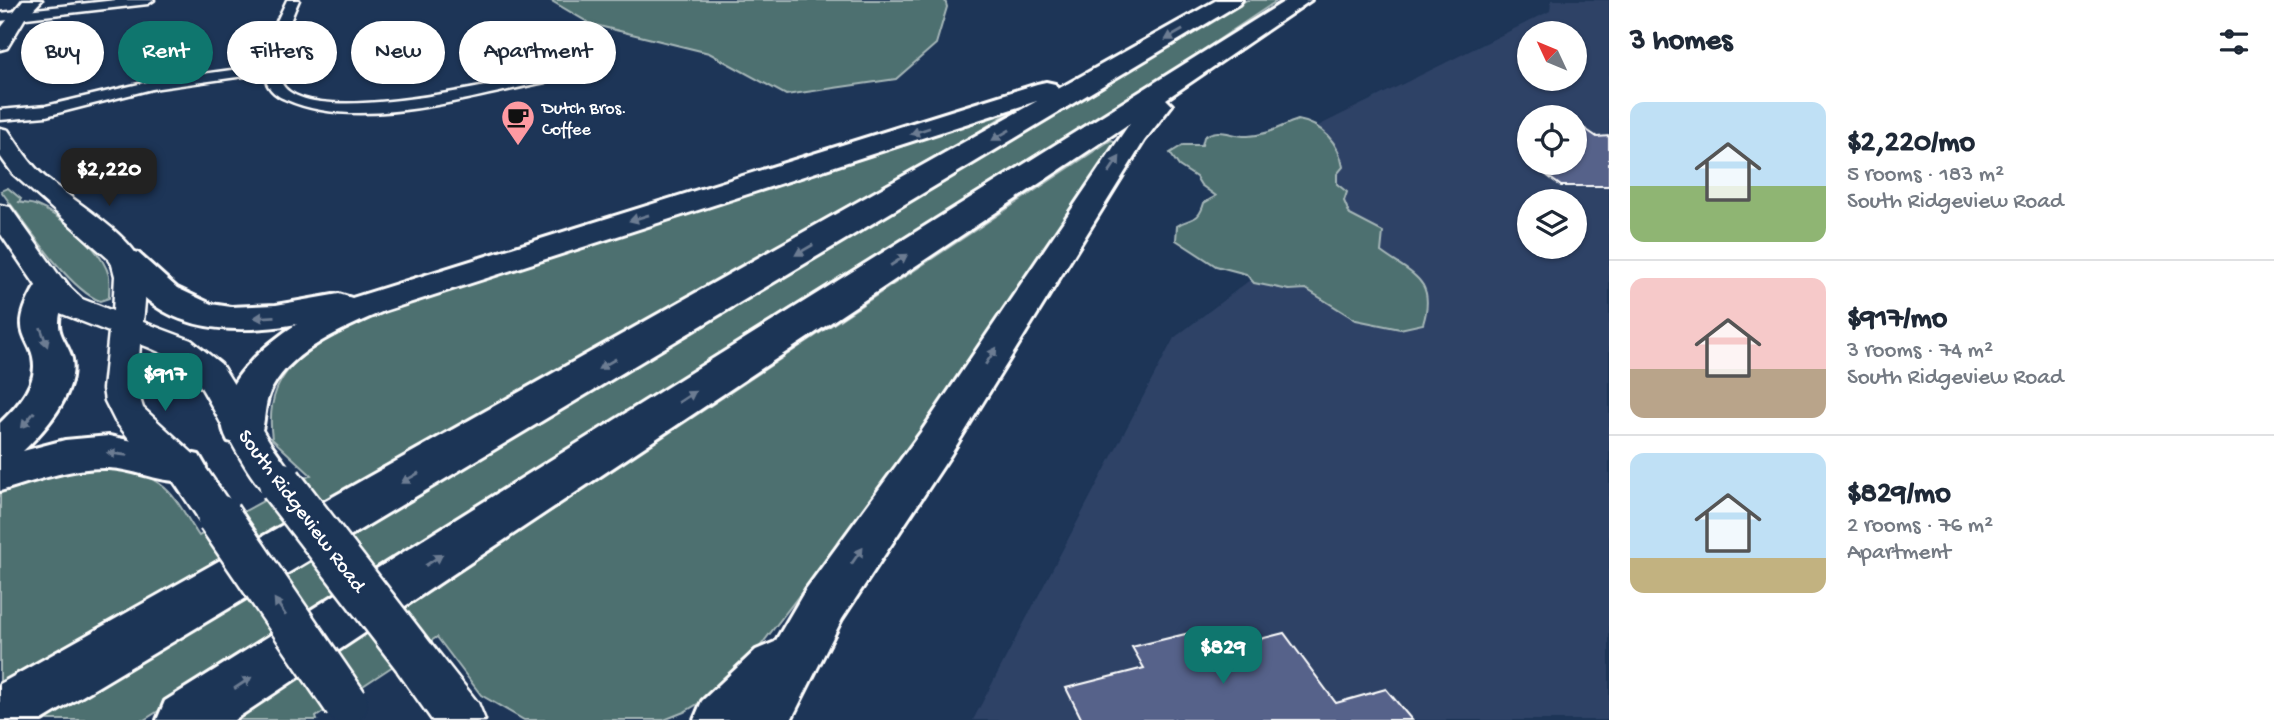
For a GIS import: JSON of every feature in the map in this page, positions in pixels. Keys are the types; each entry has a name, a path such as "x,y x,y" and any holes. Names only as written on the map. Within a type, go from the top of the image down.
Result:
{"highway":[{"path":"0,714 1233,0"},
{"path":"185,720 1301,0"},
{"path":"243,430 244,405 254,385 286,349 327,322 371,303 996,107 1058,84 1102,76"},
{"path":"722,720 780,662 824,604 936,443 1114,165 1174,83"},
{"path":"126,260 166,299 219,316 267,317 314,310 426,284"},
{"path":"0,447 20,430 32,415 48,386 53,361 40,325 52,288"},
{"path":"0,474 65,456 109,452 184,467"},
{"path":"761,720 801,651 824,604"}],"main road":[{"path":"0,44 6,10 33,0"},
{"path":"1,130 30,179 97,229 126,260 131,287 120,391 127,411 140,430 184,467 352,712"},
{"name":"South Ridgeview Road","path":"0,213 52,288 76,309 179,346 209,372 243,430 281,484 461,720"}],"street":[{"path":"6,10 148,0"},
{"path":"282,21 293,0"},
{"path":"275,84 290,98 319,106 357,110 415,104 541,72 555,93"},
{"path":"1,130 46,111 152,85 227,74"},
{"path":"1,130 46,111"}],"shaded area":[{"path":"1551,0 1609,0 1609,720 973,720 1174,338 1331,218 1219,175 1517,27 1517,91 1587,91 1587,21 1530,21 1550,11"}],"green space":[{"path":"550,0 945,0 947,7 936,44 896,79 786,95 709,53 616,30 616,21 586,21"},
{"path":"1247,0 1278,0 1130,99 144,720 31,720"},
{"path":"1002,110 1008,113 973,135 0,684 0,489 59,474 103,469 124,470 143,475 166,489 199,536 311,475 272,439 271,413 276,390 282,379 297,360 329,336 404,304"},
{"path":"1298,120 1322,130 1338,150 1343,167 1337,174 1337,184 1347,192 1344,201 1350,215 1383,232 1381,252 1412,273 1424,288 1427,297 1423,324 1400,329 1356,320 1306,289 1289,290 1254,283 1246,274 1216,266 1176,240 1177,226 1197,217 1204,203 1216,196 1201,185 1196,177 1179,166 1170,153 1183,145 1202,145 1204,137 1215,132 1255,135"},
{"path":"1111,140 1118,142 899,465 752,657 719,691 684,712 664,720 524,720 481,695 437,637 316,717 317,720 236,720"},
{"path":"8,188 21,199 19,202 35,205 56,216 89,244 105,265 109,276 109,298 100,301 87,294 60,269 1,191"}],"building":[{"path":"1587,130 1597,137 1609,136 1609,186 1561,186 1546,175 1587,175"},
{"path":"1198,631 1212,651 1284,633 1336,703 1386,689 1412,720 1082,720 1066,688 1144,668 1132,647"}],"place":[{"name":"Dutch Bros. Coffee","path":"518,147"}]}
